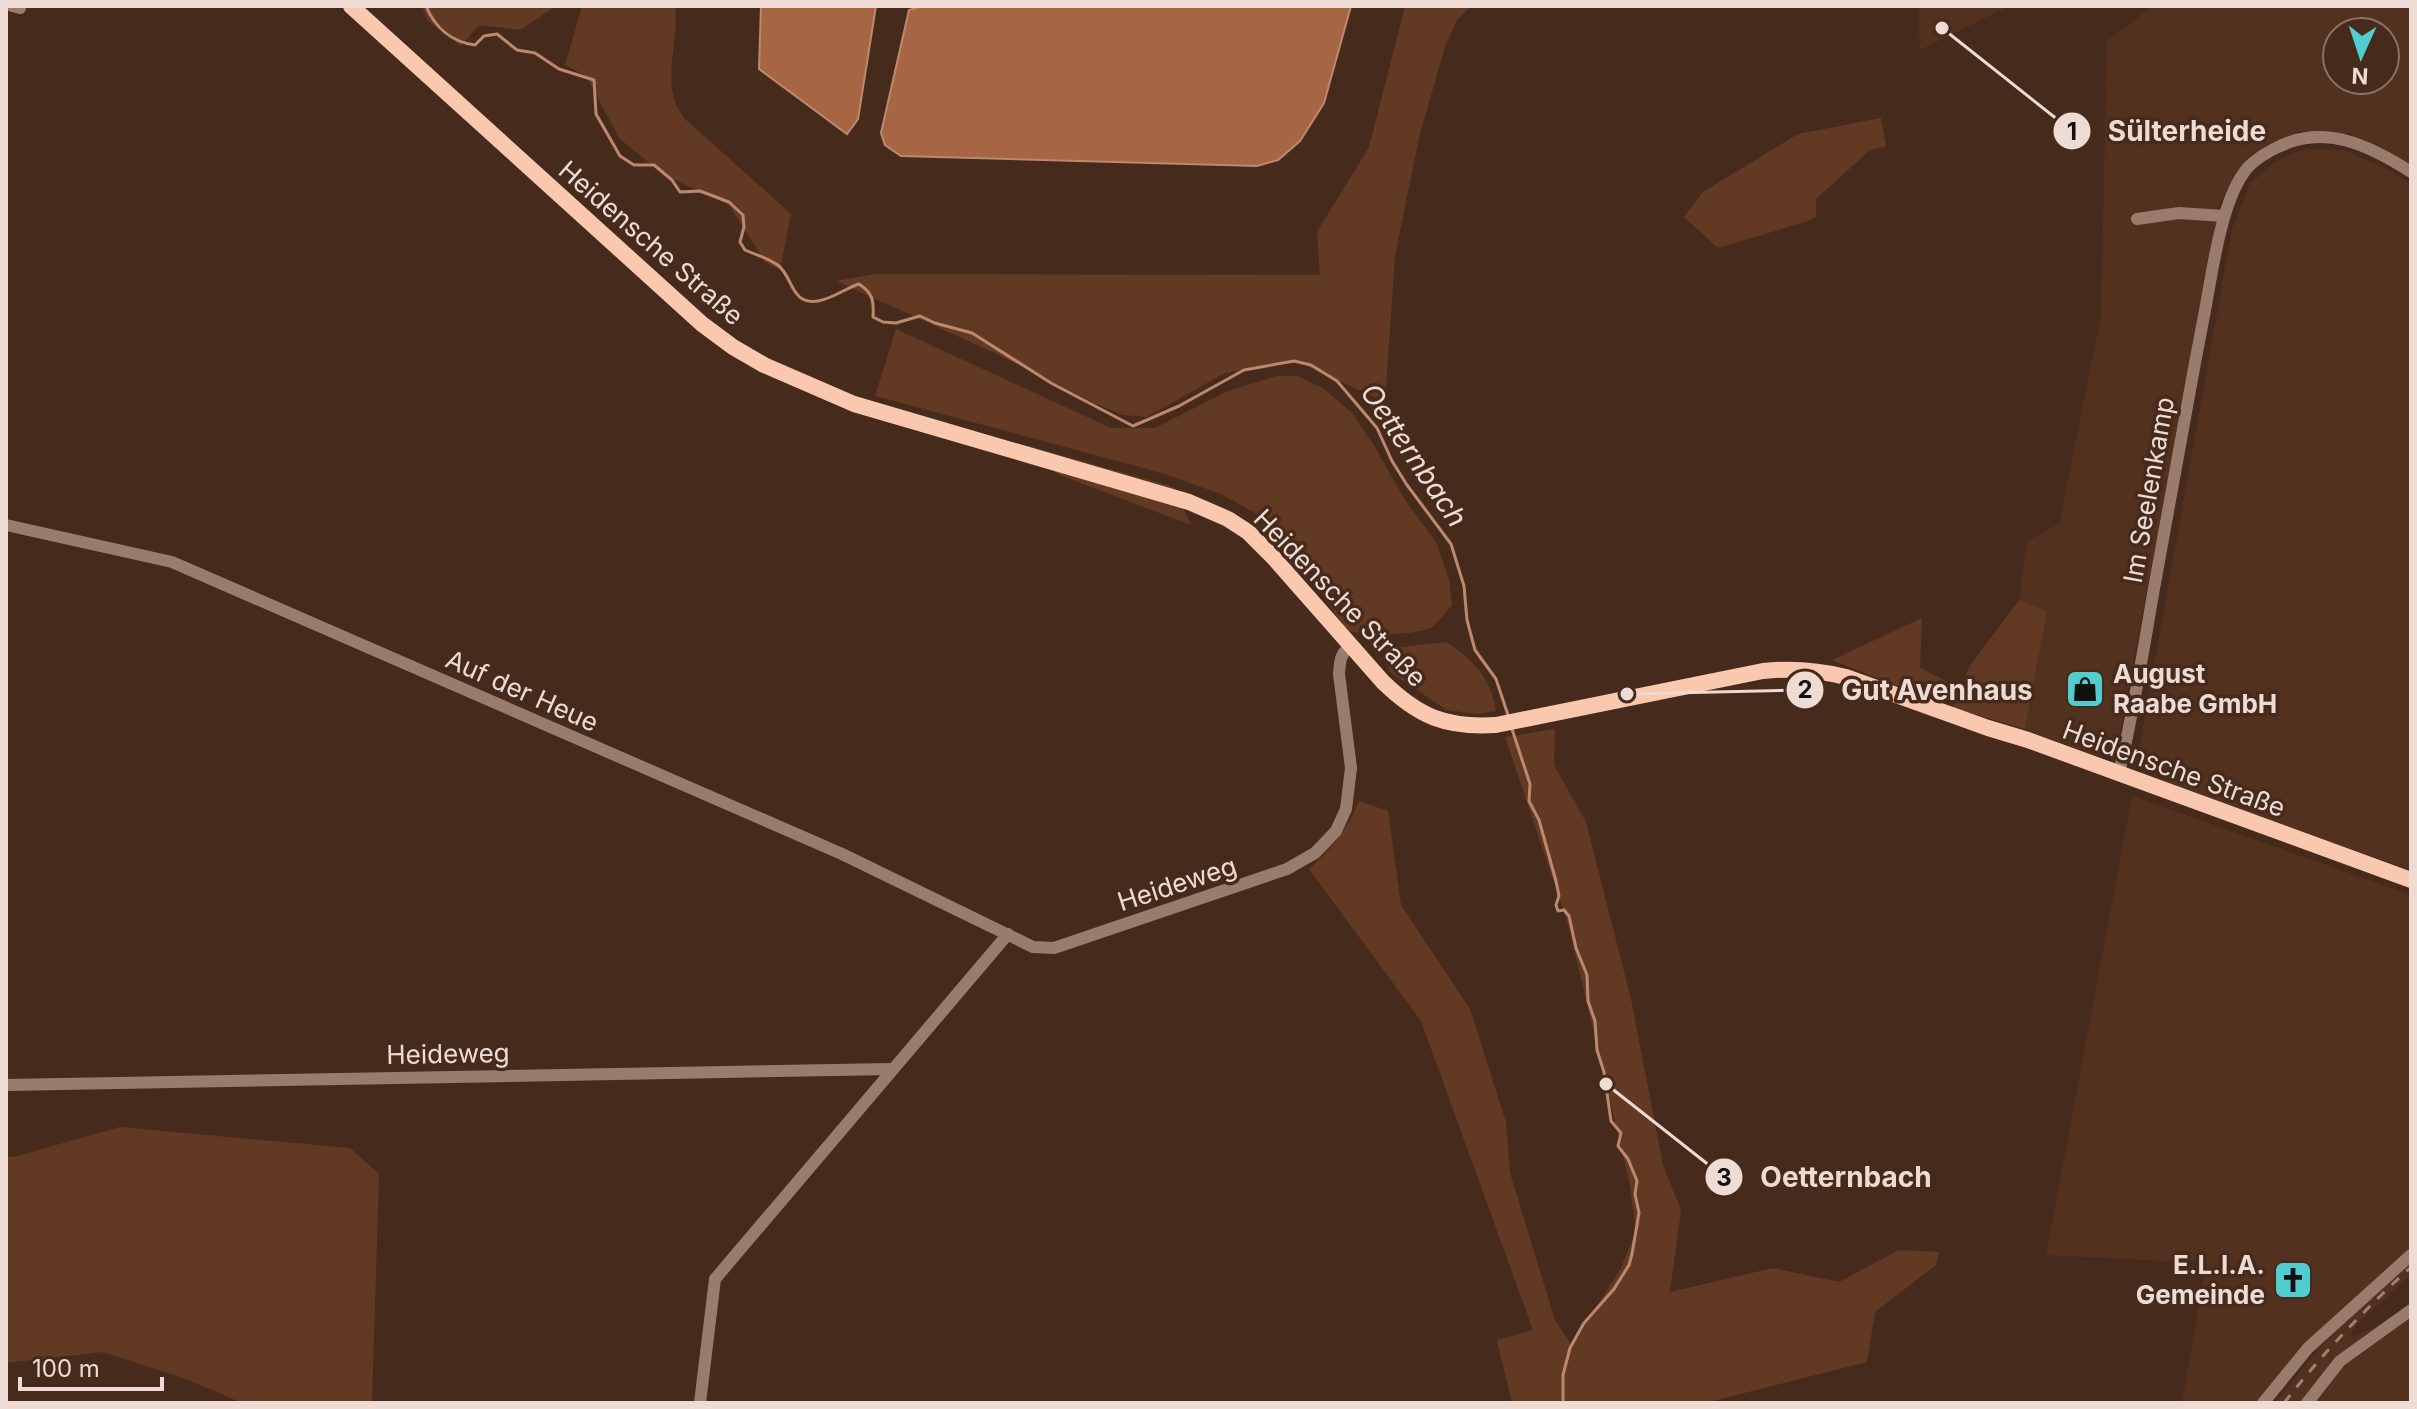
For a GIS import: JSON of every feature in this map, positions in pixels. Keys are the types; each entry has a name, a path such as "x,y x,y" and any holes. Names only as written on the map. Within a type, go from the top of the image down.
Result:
{"main road":[{"name":"Heidensche Straße","path":"351,6 656,283 733,347 797,381 854,404 1206,508 1248,532 1403,701 1423,714 1443,722 1468,726 1496,725 1763,671 1802,669 1846,677 2411,880"}],"street":[{"name":"Im Seelenkamp","path":"2119,773 2224,216 2242,174 2258,158 2299,138 2331,136 2386,156 2411,172"},
{"path":"2137,219 2179,213 2224,216"},
{"name":"Auf der Heue","path":"6,525 172,562 842,854 1008,934"},
{"name":"Heideweg","path":"1008,934 1033,947 1054,948 1287,869 1315,853 1336,831 1346,809 1351,768 1339,674 1343,652 1351,645"},
{"path":"700,1403 715,1279 1008,934"},
{"name":"Heideweg","path":"6,1085 892,1069"},
{"path":"2263,1403 2308,1348 2411,1255"},
{"path":"2307,1403 2340,1361 2411,1310"}],"shaded area":[{"path":"422,6 556,6 520,30 479,25 461,46 427,20"},
{"path":"582,6 675,6 671,73 675,101 684,118 791,214 780,270 765,262 729,205 664,175 620,139 586,76 565,65"},
{"path":"761,6 876,6 858,119 847,134 759,69"},
{"path":"923,6 1351,6 1324,103 1300,141 1278,160 1257,166 901,156 885,145 881,133 909,10"},
{"path":"1405,6 1471,6 1457,20 1446,44 1420,133 1395,256 1385,402 1294,360 1225,373 1147,417 1123,415 836,281 874,274 1320,275 1317,232 1369,147"},
{"path":"1918,6 2009,6 1920,50"},
{"path":"2153,6 2411,6 2411,166 2376,144 2349,134 2299,131 2248,156 2220,203 2119,738 2110,752 2097,756 2025,729 2047,613 2019,600 2027,541 2059,524 2101,316 2107,41"},
{"path":"1881,118 1886,146 1870,150 1816,199 1816,217 1718,248 1684,217 1703,192 1798,134"},
{"path":"2304,149 2344,150 2391,171 2411,185 2411,870 2154,777 2139,751 2232,229 2250,184 2274,162"},
{"path":"896,329 1111,428 1155,428 1228,391 1277,376 1297,376 1323,388 1352,413 1405,500 1436,542 1449,579 1452,605 1436,624 1422,631 1389,634 1347,631 1302,565 1264,518 1221,494 1162,473 875,396"},
{"path":"1028,446 1174,487 1191,525 1057,474"},
{"path":"2019,600 2047,612 2025,729 1953,708 1969,667"},
{"path":"1922,618 1920,668 1948,682 1942,704 1832,660"},
{"path":"1447,642 1465,656 1485,679 1496,711 1477,714 1447,710 1391,673 1383,657 1390,648"},
{"path":"1555,729 1554,765 1586,822 1631,999 1663,1165 1681,1210 1670,1292 1773,1268 1839,1282 1899,1250 1939,1252 1936,1265 1875,1312 1867,1362 1705,1403 1512,1403 1497,1340 1533,1330 1421,1021 1309,869 1338,838 1359,801 1388,811 1401,905 1470,1009 1506,1122 1510,1173 1555,1320 1572,1346 1621,1268 1636,1231 1629,1180 1568,924 1505,737"},
{"path":"2132,796 2411,895 2411,1253 2323,1335 2265,1403 2182,1403 2206,1263 2046,1255"},
{"path":"120,1127 350,1148 379,1174 372,1403 242,1403 186,1379 103,1352 6,1363 6,1157"},
{"path":"2411,1259 2411,1275 2356,1325 2349,1338 2411,1312 2411,1403 2274,1403 2327,1340"}],"waterway":[{"name":"Oetternbach","path":"426,6 439,27 459,41 475,45 484,36 497,34 517,50 535,53 559,69 594,80 596,114 620,156 634,165 654,165 672,180 680,192 700,191 729,202 743,215 740,242 745,250 779,266 802,299 823,300 859,284 872,298 873,317 896,323 920,316 972,333 1051,383 1133,426 1179,406 1244,370 1294,361 1311,365 1337,381 1377,428 1407,485 1451,544 1464,586 1467,620 1475,650 1496,679 1508,715"},
{"name":"Oetternbach","path":"1511,726 1530,784 1529,801 1539,820 1556,881 1559,896 1556,905 1558,911 1564,910 1569,916 1576,948 1587,975 1588,1001 1595,1021 1597,1050 1604,1072 1611,1121 1621,1133 1618,1146 1628,1159 1637,1181 1635,1194 1639,1213 1629,1265 1614,1289 1584,1323 1570,1348 1563,1375 1563,1403"}],"railway":[{"path":"2284,1403 2344,1332 2411,1267"}],"place":[{"name":"Sülterheide","path":"1942,28"},
{"name":"August Raabe GmbH","path":"2085,689"},
{"name":"Gut Avenhaus","path":"1627,694"},
{"name":"Oetternbach","path":"1606,1084"},
{"name":"E.L.I.A. Gemeinde","path":"2293,1280"}]}
